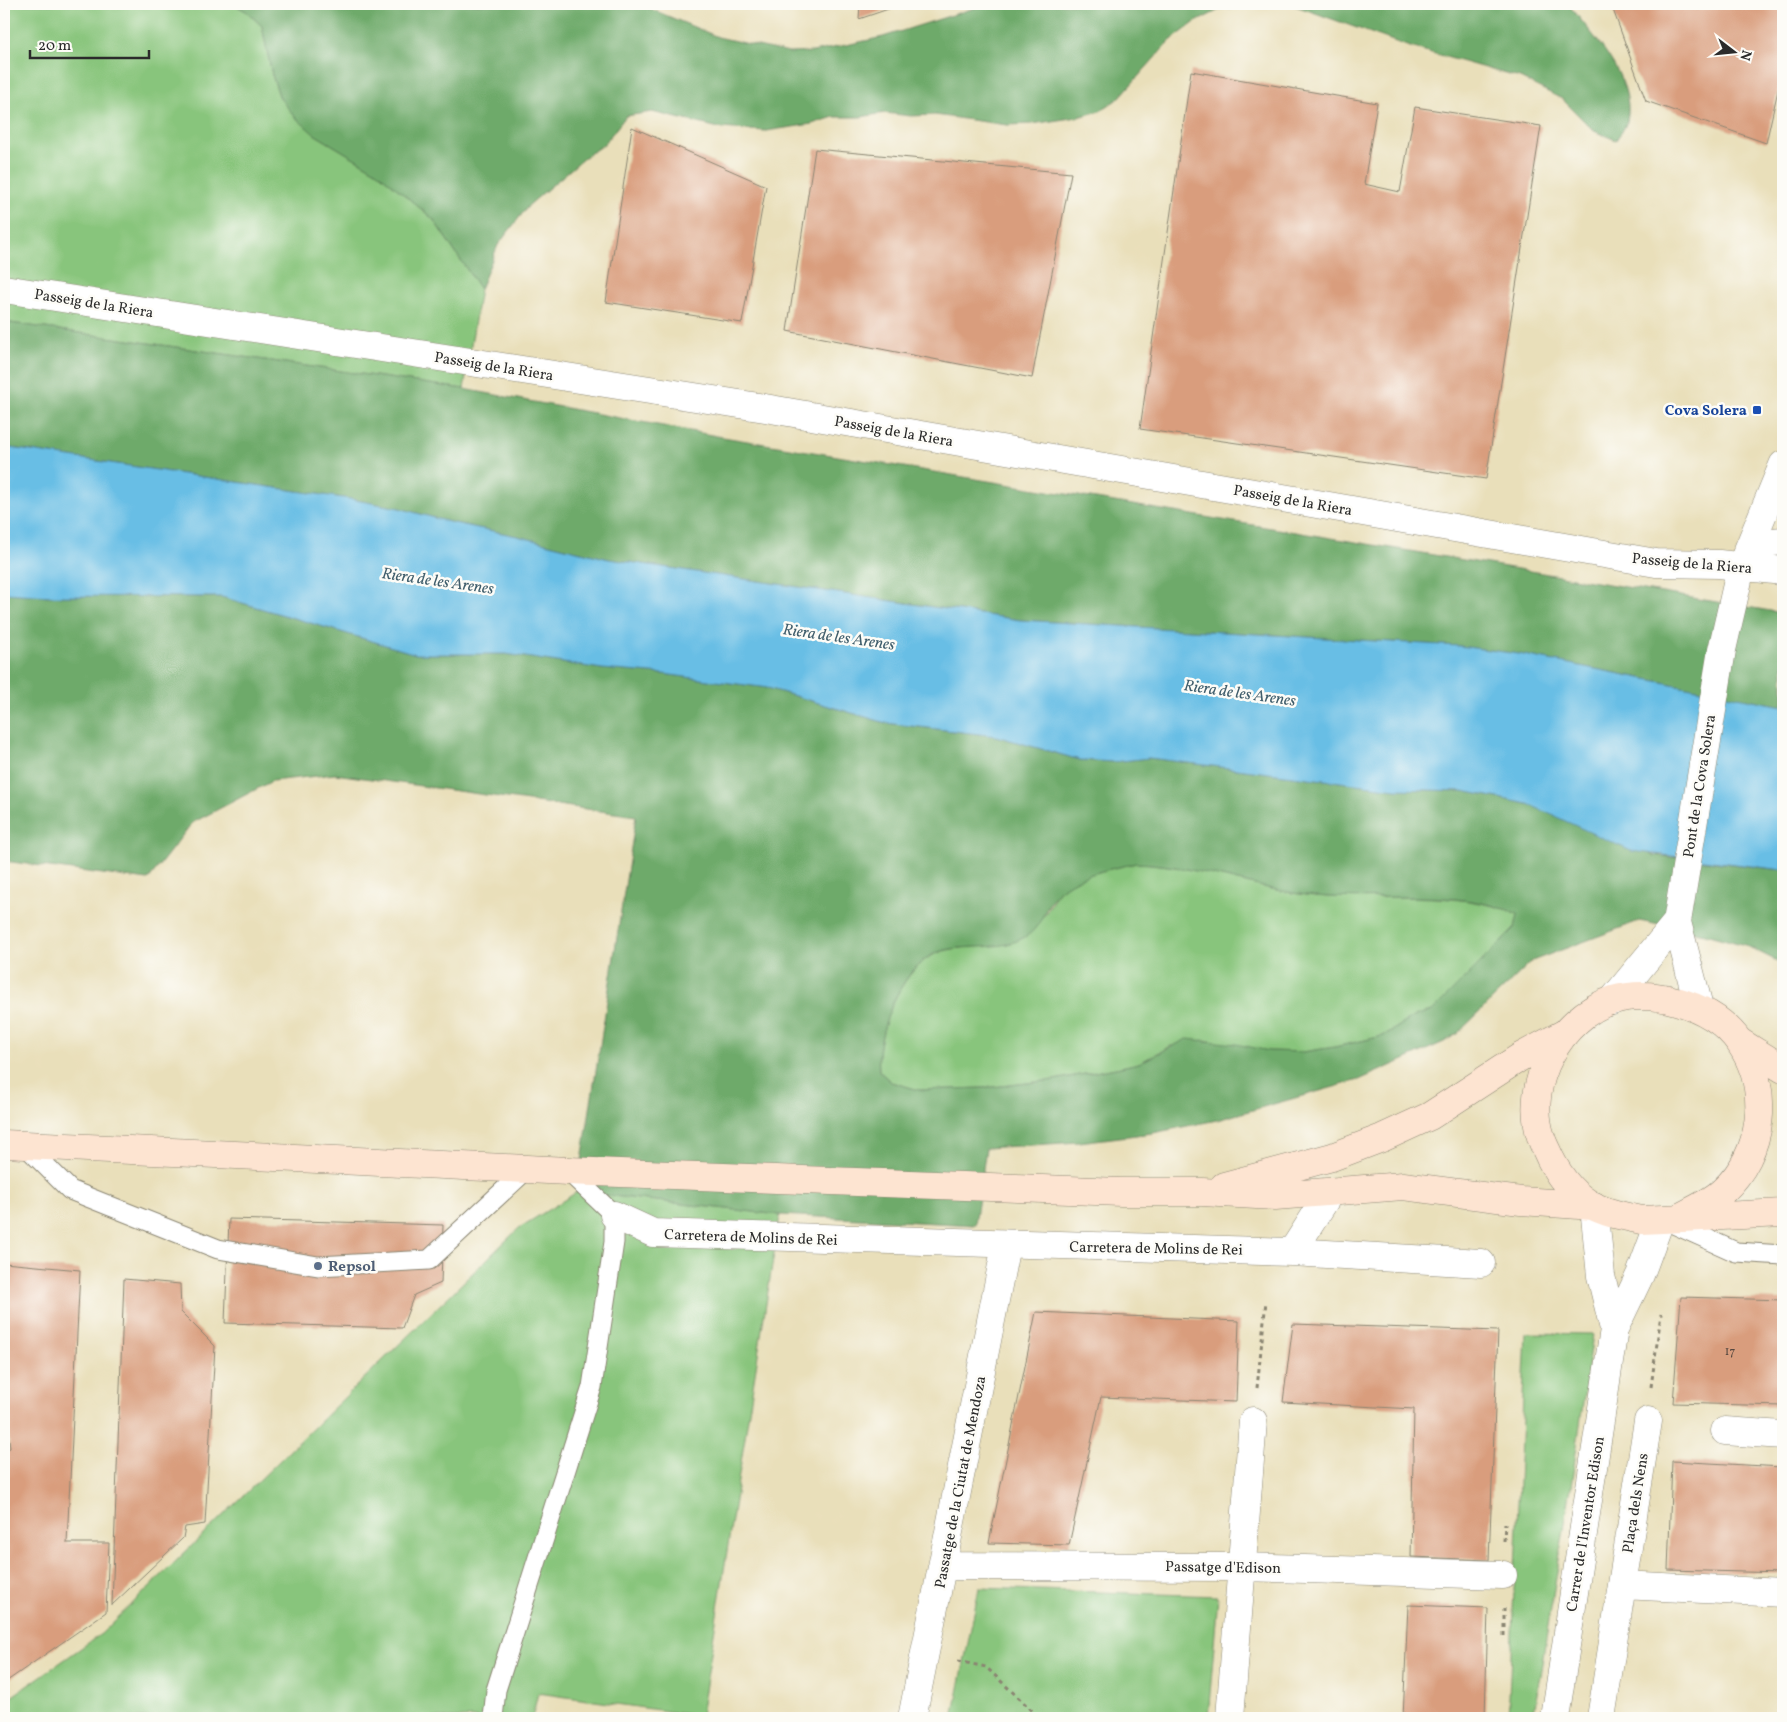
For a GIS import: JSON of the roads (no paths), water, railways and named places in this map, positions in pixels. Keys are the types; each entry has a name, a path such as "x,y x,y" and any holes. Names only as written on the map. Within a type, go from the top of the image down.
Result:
{"main road":[{"path":"1202,1192 1332,1157 1382,1138 1430,1116 1522,1056 1566,1032 1594,1010 1612,1001 1629,997 1657,996 1699,1007 1722,1022 1740,1042 1751,1062 1758,1087 1760,1106 1759,1126 1754,1143 1747,1159 1733,1181 1722,1192 1668,1220"},
{"path":"1566,1032 1546,1062 1539,1086 1537,1114 1540,1137 1558,1173 1572,1190 1594,1206 1624,1217 1668,1220 1783,1213"},
{"path":"1740,1042 1783,1069"},
{"path":"14,1144 568,1170 1121,1192 1202,1192 1275,1196 1329,1194 1403,1186 1521,1201 1594,1206"}],"street":[{"name":"Passeig de la Riera","path":"4,289 774,410 1656,563 1719,564 1746,556 1783,540"},
{"name":"Pont de la Cova Solera","path":"1677,922 1722,650 1746,556 1783,465"},
{"name":"Passeig de la Riera","path":"1746,556 1783,571"},
{"path":"1612,1001 1677,922"},
{"path":"1677,922 1699,1007"},
{"path":"1292,1252 1329,1194"},
{"path":"1594,1206 1601,1276 1614,1329"},
{"name":"Carretera de Molins de Rei","path":"614,1215 653,1234 1292,1252 1481,1263"},
{"path":"1614,1329 1668,1220"},
{"name":"Passatge de la Ciutat de Mendoza","path":"912,1718 944,1566 1006,1245"},
{"name":"Carrer de l'Inventor Edison","path":"1555,1718 1614,1329"},
{"path":"1230,1718 1253,1421"},
{"name":"Plaça dels Nens","path":"1601,1718 1648,1421"},
{"path":"1725,1431 1783,1435"},
{"name":"Passatge d'Edison","path":"944,1566 1242,1567 1503,1575"},
{"path":"1622,1585 1783,1593"}],"lane":[{"path":"14,1144 70,1190 218,1248 318,1266 430,1260 528,1168"},
{"name":"Carretera de Molins de Rei","path":"568,1170 614,1215"},
{"path":"493,1718 496,1690 592,1387 614,1242 614,1215"},
{"path":"1668,1220 1736,1252 1783,1255"}],"water":[{"name":"Riera de les Arenes","path":"4,447 399,508 449,522 517,536 609,559 1020,620 1459,646 1519,654 1783,706 1783,870 1631,851 1528,804 1463,791 1396,789 1149,758 1113,762 1080,760 996,736 886,723 768,688 663,674 602,669 506,654 416,654 222,597 51,596 4,593"}],"place":[{"name":"Cova Solera","path":"1757,410"},
{"name":"Repsol","path":"318,1266"}]}
